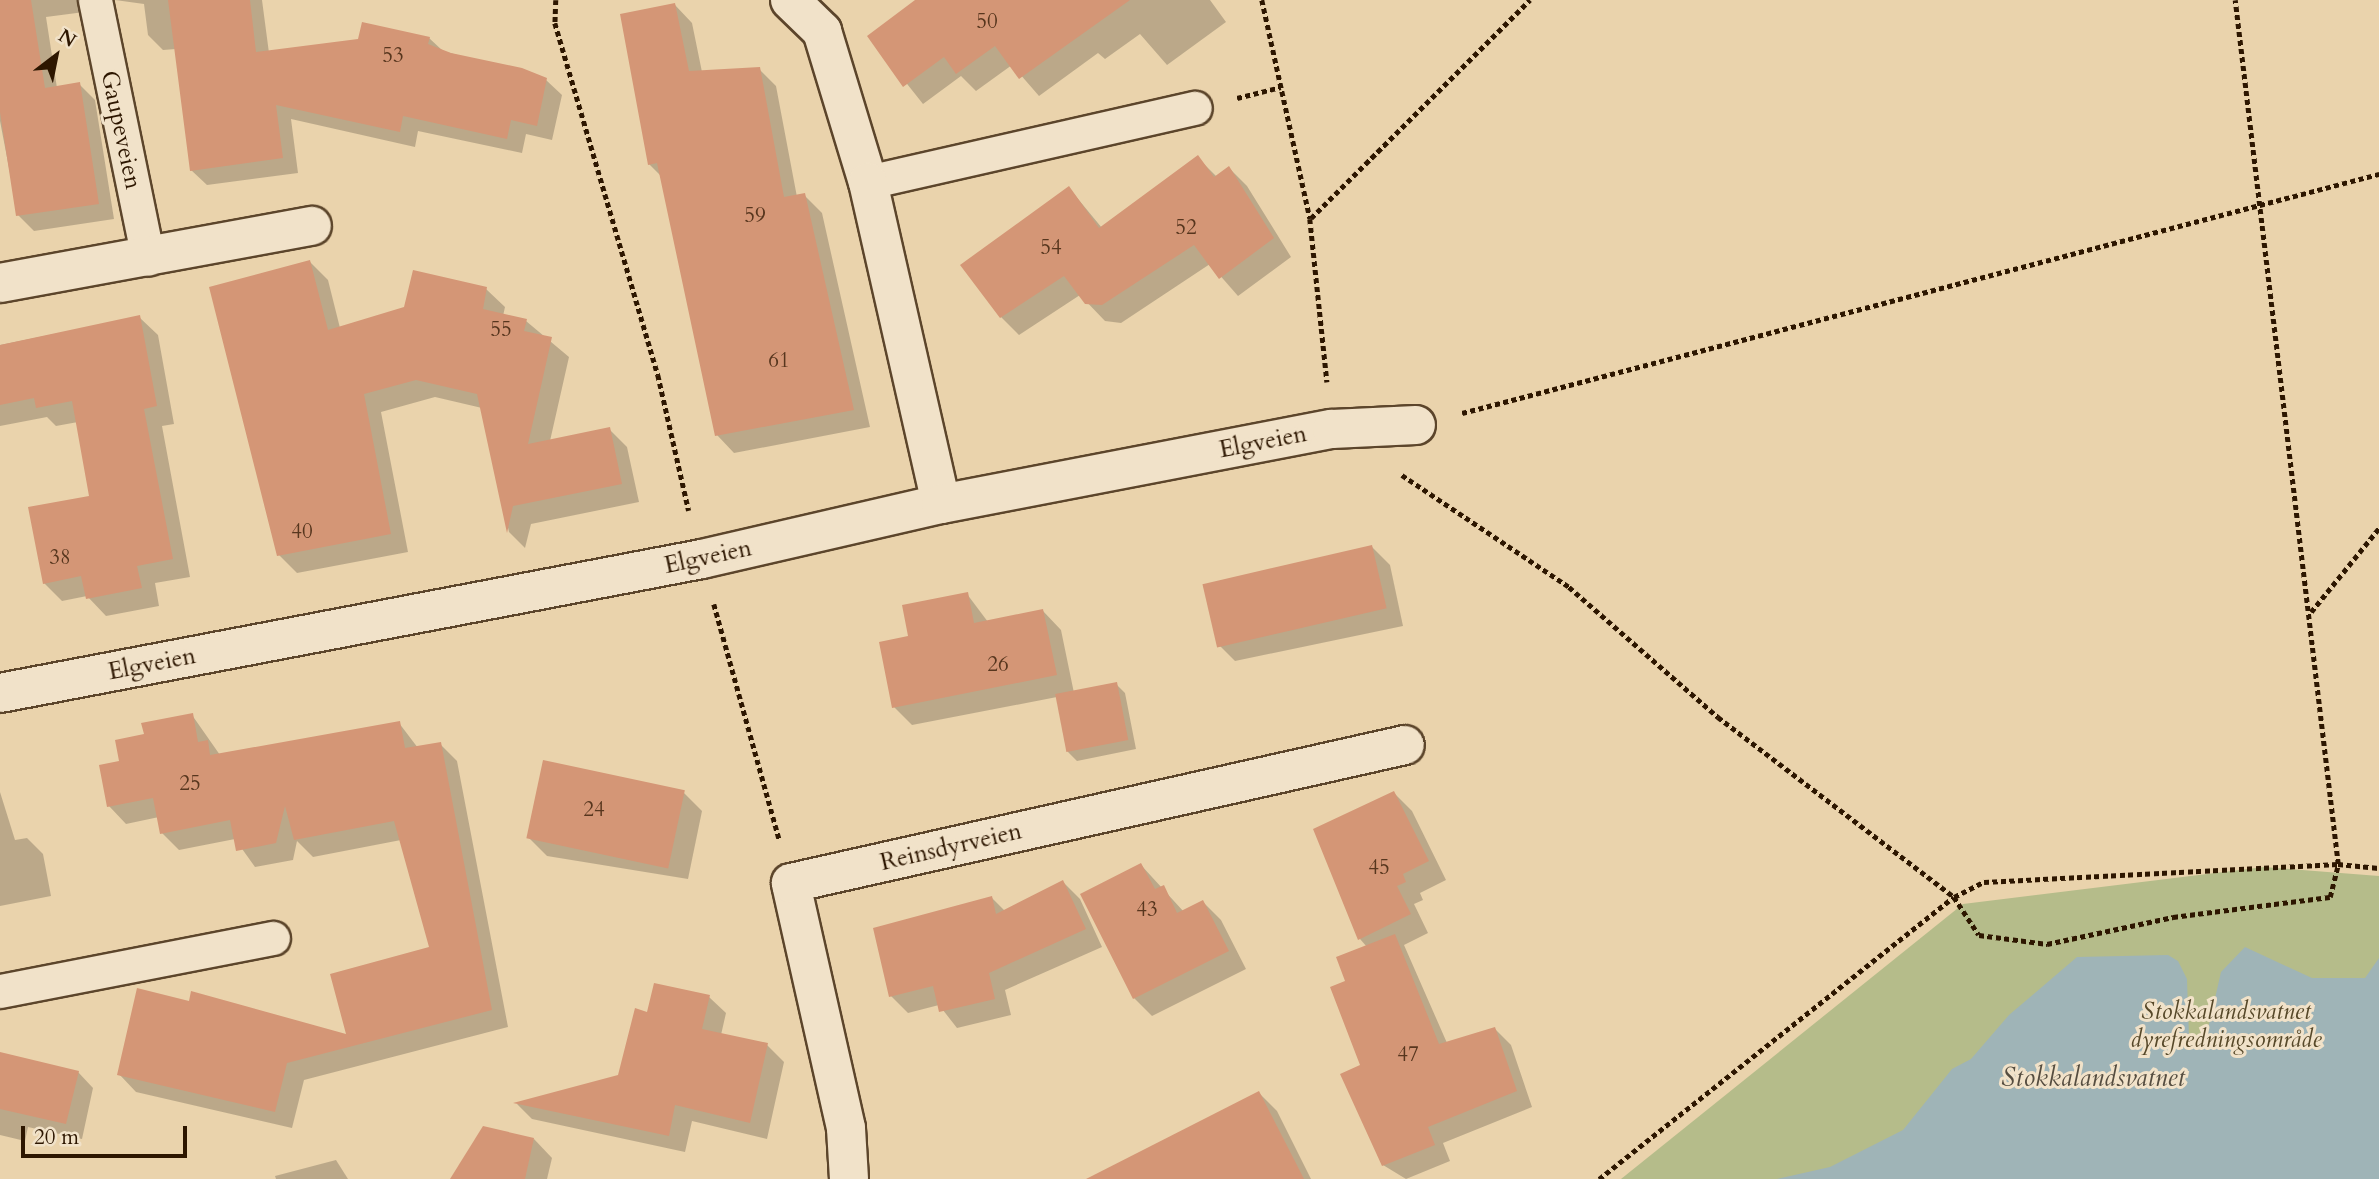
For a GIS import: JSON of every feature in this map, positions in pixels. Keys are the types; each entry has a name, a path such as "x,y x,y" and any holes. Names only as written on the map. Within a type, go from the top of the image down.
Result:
{"street":[{"path":"790,0 822,31 868,182 941,504"},
{"path":"0,283 148,259 313,226"},
{"name":"Elgveien","path":"0,693 702,559 941,504 1332,429 1416,425"},
{"name":"Reinsdyrveien","path":"791,883 1405,745"},
{"path":"791,883 846,1128 849,1179"}],"lane":[{"name":"Gaupeveien","path":"95,0 148,259"},
{"path":"868,182 1195,108"},
{"path":"0,991 273,938"}],"path":[{"path":"556,0 555,23 658,375 702,559 791,883"},
{"path":"1262,0 1310,219 1332,429 1569,587 1718,717 1954,897 1979,934 2047,944 2173,917 2329,897 2338,864 2263,203 2235,0"},
{"path":"1310,219 1530,0"},
{"path":"1416,425 2379,174"},
{"path":"2310,613 2379,528"},
{"path":"1599,1179 1954,897 1984,882 2338,864 2379,868"}],"green space":[{"name":"Stokkalandsvatnet dyrefredningsområde","path":"2264,867 2379,876 2379,1179 1621,1179 1963,904"}],"water":[{"name":"Stokkalandsvatnet","path":"2245,947 2312,978 2365,978 2379,958 2379,1179 1777,1179 1830,1167 1903,1130 1952,1069 1971,1059 2009,1015 2077,957 2168,955 2178,961 2187,979 2189,1037 2205,1042 2221,972"}],"building":[{"path":"0,0 31,0 45,88 80,82 99,204 16,216 0,112"},
{"path":"168,0 250,0 256,52 358,39 362,22 430,37 428,44 451,53 522,68 547,78 537,126 511,120 507,139 403,116 400,132 276,105 283,158 190,171"},
{"path":"915,0 1130,0 1019,79 995,46 956,74 944,57 903,87 867,36"},
{"path":"675,3 689,71 760,67 784,197 805,193 854,410 715,436 657,163 648,165 620,14"},
{"path":"1198,155 1214,177 1229,166 1274,238 1219,279 1194,245 1102,305 1085,304 1064,276 1000,318 960,265 1069,186 1099,228"},
{"path":"310,260 328,330 404,307 413,270 487,287 483,309 527,319 524,331 552,337 528,444 610,427 622,484 513,506 507,533 477,394 416,380 364,394 391,534 277,556 209,287"},
{"path":"140,315 157,406 144,409 173,559 137,566 142,588 86,599 81,576 43,584 28,507 89,496 72,401 36,408 34,398 0,405 0,345"},
{"path":"1372,545 1387,608 1217,647 1202,584"},
{"path":"968,592 974,623 1043,609 1057,675 892,708 879,642 908,636 902,605"},
{"path":"1117,682 1128,740 1066,752 1055,694"},
{"path":"193,713 198,742 208,740 210,755 400,721 405,748 441,742 492,1010 287,1063 275,1112 117,1075 137,988 189,1001 191,991 346,1034 330,974 429,947 394,821 294,840 285,806 276,843 236,851 230,820 160,834 153,798 107,807 99,765 119,761 115,740 144,734 141,723"},
{"path":"543,760 685,790 668,868 526,838"},
{"path":"1394,791 1429,861 1403,874 1406,882 1397,886 1411,914 1358,940 1313,829"},
{"path":"1141,863 1155,889 1164,885 1177,913 1203,900 1229,951 1133,999 1080,894"},
{"path":"1063,880 1086,929 989,973 995,999 939,1012 933,986 889,997 873,928 992,896 996,914"},
{"path":"1395,934 1439,1044 1495,1027 1517,1091 1428,1127 1435,1145 1382,1166 1340,1074 1360,1065 1330,987 1345,981 1336,957"},
{"path":"654,983 710,995 702,1029 768,1043 750,1123 675,1105 669,1136 513,1103 618,1075 635,1008 647,1012"},
{"path":"0,1052 79,1071 66,1124 0,1109"},
{"path":"1259,1091 1304,1179 1086,1179"},
{"path":"483,1126 534,1138 525,1179 450,1179"}]}
